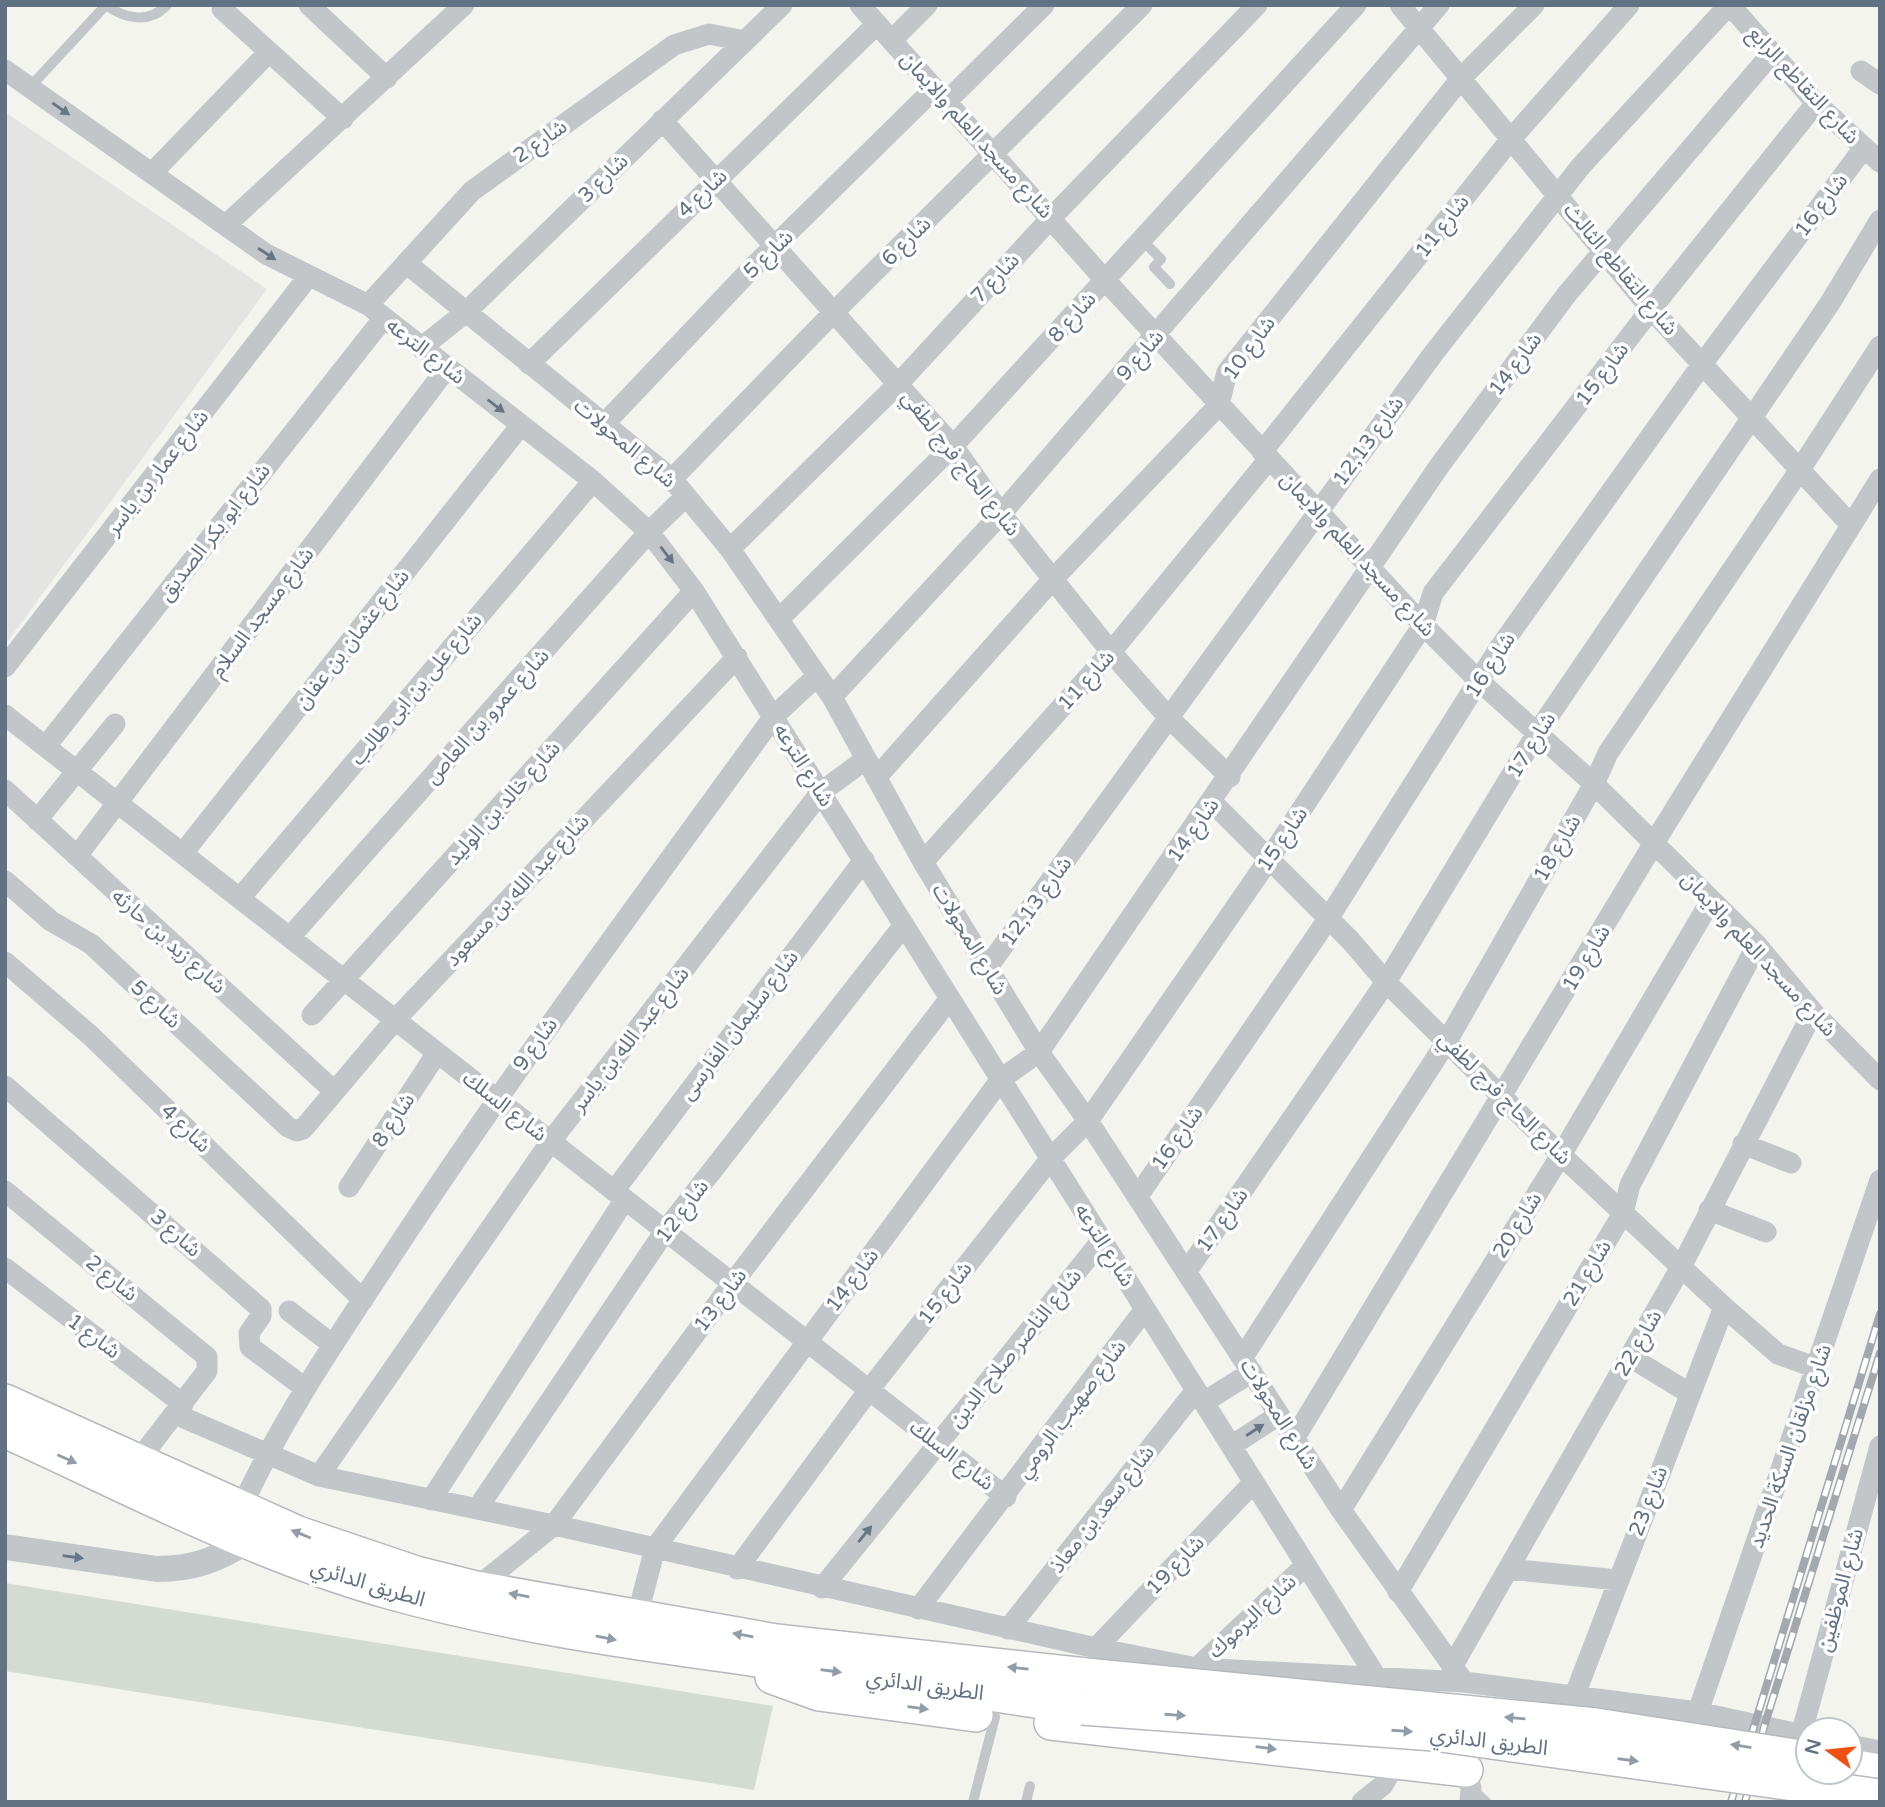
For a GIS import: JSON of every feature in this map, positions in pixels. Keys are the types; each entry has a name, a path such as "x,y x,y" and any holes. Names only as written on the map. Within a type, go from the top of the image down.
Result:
{"main road":[{"name":"الطريق الدائري","path":"5,1401 241,1508 356,1555 476,1588 776,1641 1091,1662 1596,1725 1794,1742"},
{"name":"الطريق الدائري","path":"5,1431 247,1541 327,1572 460,1610 632,1643 1082,1708 1434,1734 1880,1796"},
{"path":"736,1657 776,1679 819,1694 1395,1763 1473,1790"}],"street":[{"path":"309,5 387,78"},
{"path":"227,224 343,120 464,5"},
{"name":"شارع 3","path":"421,348 466,312 782,5"},
{"name":"شارع مسجد العلم والايمان","path":"860,5 1052,217 1105,280 1423,625 1479,681 1594,784 1654,843 1710,902 1757,946 1813,1012 1880,1080"},
{"path":"892,40 927,5"},
{"name":"شارع 5","path":"605,423 775,247 1044,5"},
{"name":"شارع 6","path":"672,479 833,313 1142,5"},
{"name":"شارع 7","path":"730,549 899,383 1052,217 1257,5"},
{"name":"شارع 8","path":"779,619 953,446 1356,5"},
{"name":"شارع التقاطع الثالث","path":"1400,5 1559,193 1651,309 1851,525"},
{"name":"شارع 9","path":"832,697 1001,514 1421,30 1439,5"},
{"name":"شارع 10","path":"876,778 1053,579 1219,405 1227,372 1462,77 1534,5"},
{"name":"شارع 11","path":"923,862 1111,652 1511,139 1629,5"},
{"name":"شارع التقاطع الرابع","path":"1730,5 1816,103 1880,162"},
{"name":"شارع 12,13","path":"987,968 1317,510 1433,354 1559,193 1730,5"},
{"path":"222,9 343,120"},
{"name":"شارع 4","path":"529,364 877,24"},
{"name":"شارع 2","path":"376,312 406,263 472,191 674,45 709,34 745,41"},
{"path":"153,172 269,52"},
{"name":"شارع 14","path":"638,1617 655,1548 1001,1079 1039,1052 1230,777 1440,465 1604,250 1772,53"},
{"name":"شارع الترعه","path":"5,70 227,224 265,254 308,277 350,294 376,312 593,481 649,532 694,591 737,657 1375,1675"},
{"path":"1861,71 1880,84"},
{"name":"شارع 15","path":"737,1569 869,1390 1051,1158 1088,1121 1269,859 1423,625 1433,593 1651,309 1816,103"},
{"name":"شارع الحاج فرج لطفي","path":"662,120 953,446 1001,514 1111,652 1169,718 1230,777"},
{"name":"شارع 16","path":"1138,1196 1328,919 1479,681 1703,363 1863,149"},
{"name":"شارع 17","path":"1187,1271 1386,982 1537,733 1830,303 1880,220"},
{"name":"شارع المحولات","path":"406,263 672,479 730,549 832,697 923,862 1039,1052 1138,1196 1341,1510 1458,1675"},
{"name":"شارع عمار بن ياسر","path":"5,667 308,277"},
{"name":"شارع ابو بكر الصديق","path":"46,746 376,312"},
{"name":"شارع 18","path":"1248,1364 1447,1041 1594,784 1608,753 1799,471 1880,346"},
{"name":"شارع مسجد السلام","path":"77,856 447,368"},
{"name":"شارع عثمان بن عفان","path":"183,853 521,425"},
{"name":"شارع 19","path":"1294,1439 1503,1098 1654,843 1880,479"},
{"name":"شارع على بن ابى طالب","path":"240,898 593,481"},
{"name":"شارع عمرو بن العاص","path":"290,937 649,532 686,496"},
{"name":"شارع خالد بن الوليد","path":"312,1015 694,591"},
{"name":"شارع عبد الله بن مسعود","path":"303,1129 395,1020 737,657"},
{"name":"شارع 9","path":"241,1508 267,1452 305,1388 496,1098 774,716 817,676"},
{"name":"شارع السلك","path":"5,715 1006,1497"},
{"path":"37,820 115,724"},
{"name":"شارع عبد الله بن ياسر","path":"319,1476 551,1141 821,792 866,759"},
{"name":"شارع زيد بن حارثه","path":"5,790 334,1091"},
{"name":"شارع الحاج فرج لطفي","path":"1212,802 1386,982 1561,1155 1777,1354 1817,1368"},
{"name":"شارع سليمان الفارسى","path":"431,1500 620,1195 864,860"},
{"name":"شارع 5","path":"5,881 51,921 91,944 288,1127 298,1131 303,1129"},
{"name":"شارع 20","path":"1341,1510 1561,1155 1710,902"},
{"name":"شارع 12","path":"477,1509 665,1231 905,925"},
{"name":"شارع 21","path":"1398,1592 1623,1213 1630,1185 1757,946"},
{"name":"شارع 4","path":"5,962 91,1036 363,1300"},
{"name":"شارع 13","path":"476,1588 554,1525 732,1284 950,998"},
{"name":"شارع 22","path":"1458,1675 1508,1569 1681,1267 1813,1012"},
{"name":"شارع 8","path":"349,1187 437,1053"},
{"name":"شارع 3","path":"5,1086 261,1309 261,1316 249,1333 250,1347 305,1388"},
{"path":"1743,1144 1791,1163"},
{"name":"شارع مزلقان السكة الحديد","path":"1698,1712 1880,1180"},
{"name":"شارع 2","path":"5,1191 207,1357 207,1371 179,1409"},
{"path":"1709,1210 1766,1232"},
{"name":"شارع الناصر صلاح الدين","path":"822,1588 1102,1240"},
{"name":"شارع 1","path":"5,1268 179,1409 319,1476 554,1525 1008,1629 1091,1662 1423,1678 1458,1675 1574,1696 1698,1712 1794,1740"},
{"name":"شارع 23","path":"1574,1696 1724,1307"},
{"name":"شارع صهيب الرومي","path":"918,1609 1006,1497 1145,1309"},
{"path":"289,1311 333,1345"},
{"path":"1630,1357 1689,1393"},
{"name":"شارع سعد بن معاذ","path":"1008,1629 1200,1396 1248,1364"},
{"path":"138,1461 179,1409"},
{"path":"1231,1446 1279,1415"},
{"name":"شارع الموظفين","path":"1813,1716 1880,1446"},
{"name":"شارع 19","path":"1091,1662 1254,1482"},
{"path":"5,1547 157,1569 178,1569 219,1558 247,1541"},
{"name":"شارع اليرموك","path":"1197,1668 1306,1564"},
{"path":"1508,1569 1618,1580"},
{"path":"1423,1678 1473,1790"},
{"path":"1362,1802 1382,1785 1395,1763"}],"lane":[{"path":"30,87 106,5 119,15 133,18 160,12 167,5"},
{"path":"1143,241 1161,259 1154,267 1170,284"},
{"path":"973,1802 995,1717"},
{"path":"1026,1802 1030,1786"}],"shaded area":[{"path":"5,112 267,289 5,645"},
{"path":"5,1583 773,1706 754,1790 5,1671"}],"railway":[{"path":"1731,1802 1880,1314"},
{"path":"1745,1802 1764,1727 1880,1353"}]}
